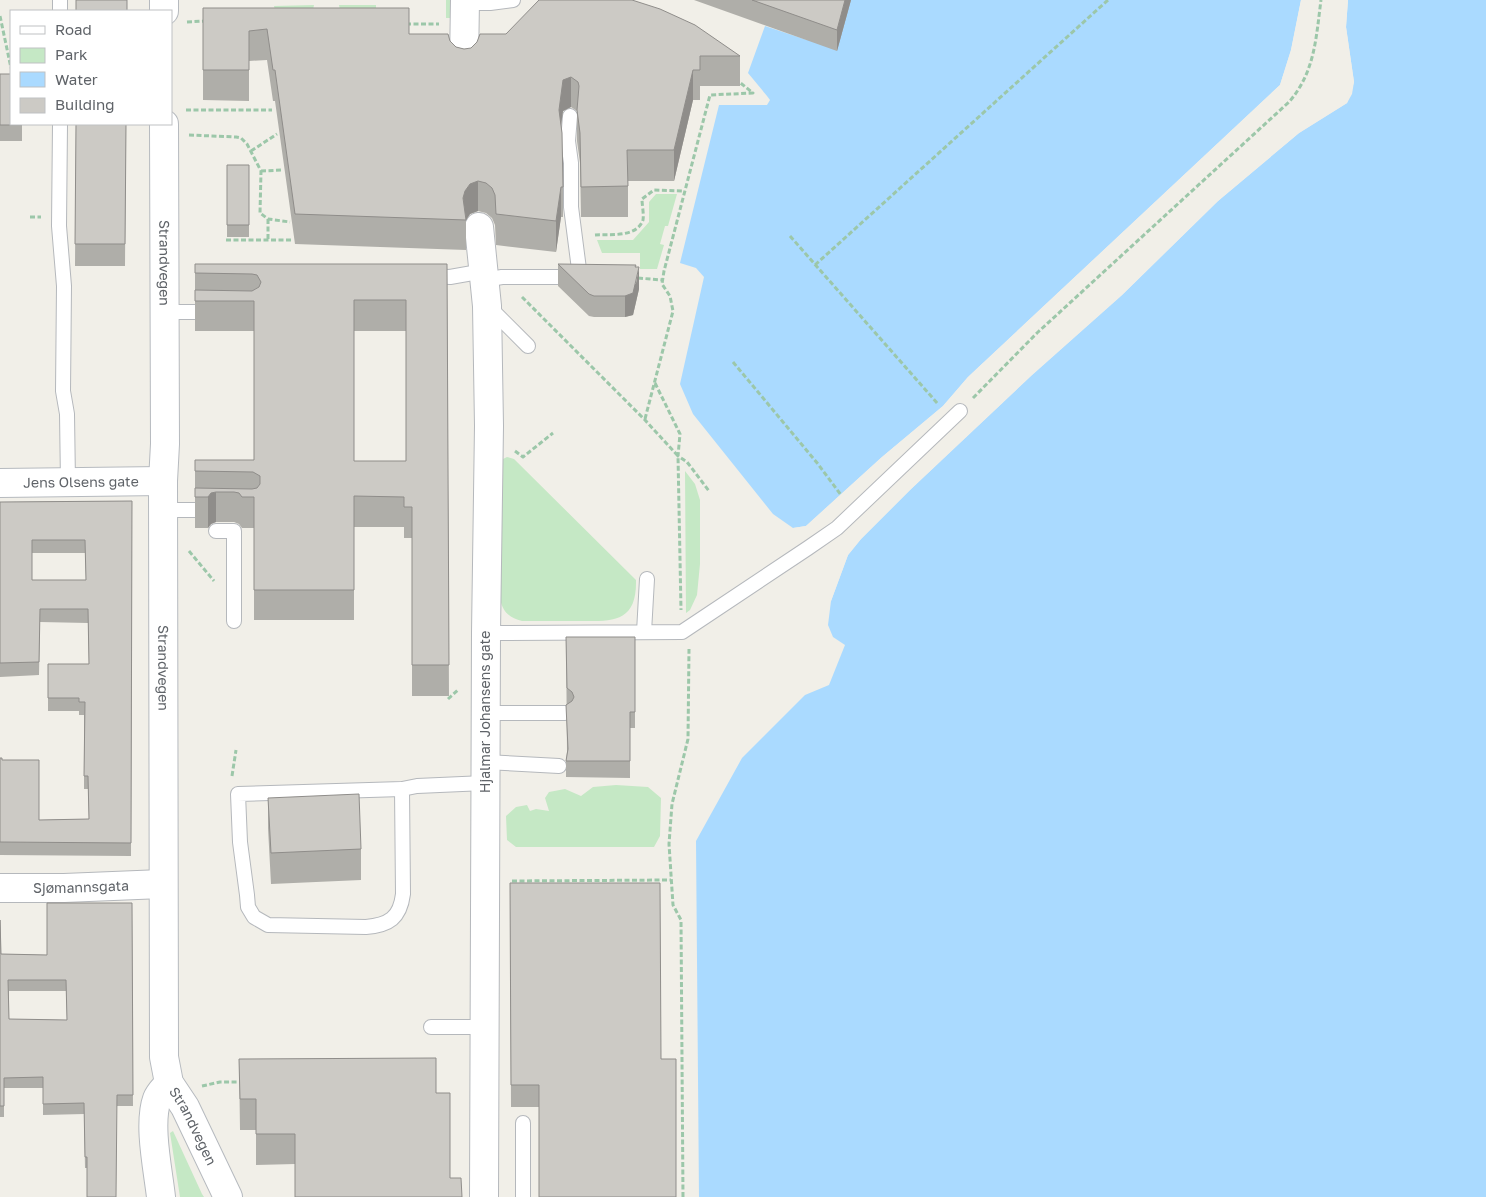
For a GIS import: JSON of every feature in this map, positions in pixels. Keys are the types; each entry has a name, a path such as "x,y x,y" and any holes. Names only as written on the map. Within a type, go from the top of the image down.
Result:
{"street":[{"path":"464,1 464,64"},
{"name":"Strandvegen","path":"179,123 165,312 162,884 164,1057 169,1083 185,1107 228,1197"},
{"name":"Hjalmar Johansens gate","path":"480,227 489,284 484,1197"},
{"name":"Jens Olsens gate","path":"0,483 163,482"},
{"name":"Sjømannsgata","path":"0,888 162,884"},
{"path":"161,1197 154,1113 158,1097 169,1083"}],"lane":[{"path":"464,1 490,3 513,0"},
{"path":"421,276 450,277 489,284 585,277 571,207 571,163 568,141 570,116"},
{"path":"60,125 59,226 64,286 63,391 66,414 68,483"},
{"path":"489,284 528,346"},
{"path":"165,312 226,313"},
{"path":"486,632 682,632 837,528 960,411"},
{"path":"163,510 224,510"},
{"path":"216,531 234,531 234,621"},
{"path":"644,632 647,580"},
{"path":"486,712 565,713"},
{"path":"402,789 402,907 392,919 381,926 366,927 268,924 254,917 248,908 240,842 238,794 402,789 415,781 485,772 558,766"},
{"path":"431,1027 484,1027"},
{"path":"523,1123 523,1197"}],"path":[{"path":"815,265 1108,0"},
{"path":"960,411 1037,333 1289,102 1299,90 1309,71 1322,0"},
{"path":"0,16 10,63"},
{"path":"176,16 214,21"},
{"path":"404,24 441,24"},
{"path":"645,420 673,312 670,296 662,284 662,280 710,95 753,93 731,76"},
{"path":"179,123 272,110"},
{"path":"179,123 241,138 247,144 261,171 260,213 268,219 290,222"},
{"path":"251,151 277,134"},
{"path":"261,171 282,170"},
{"path":"576,239 594,235 629,233 639,227 643,219 642,199 654,190 684,191"},
{"path":"268,219 268,240"},
{"path":"790,236 938,405"},
{"path":"226,240 292,240"},
{"path":"638,278 662,280"},
{"path":"489,284 645,420 678,456 687,462 709,492"},
{"path":"733,362 818,464 840,495"},
{"path":"655,383 680,434 678,456 682,632 690,645 688,740 672,804 669,844 673,905 681,920 682,1197"},
{"path":"489,426 523,457 553,432"},
{"path":"184,549 191,552 216,585 234,586"},
{"path":"486,881 671,880"},
{"path":"201,1086 220,1082 248,1082"}],"green space":[{"path":"446,0 453,0 453,18 446,18"},
{"path":"314,5 313,10 275,10 274,6"},
{"path":"339,5 376,5 376,8 340,10"},
{"path":"656,194 677,194 668,226 665,226 660,244 664,245 657,269 640,269 640,253 602,253 597,240 633,240 649,222 649,202"},
{"path":"507,457 514,459 636,580 632,605 627,612 620,617 601,621 522,621 513,618 504,610 500,598 501,460"},
{"path":"685,471 695,484 700,500 700,564 697,595 690,610 686,613"},
{"path":"616,785 648,787 661,798 660,836 654,847 516,847 507,840 506,816 516,807 527,805 530,811 536,809 549,811 545,798 549,792 565,789 581,796 593,787"},
{"path":"173,1131 204,1197 180,1197 170,1133"}],"water":[{"path":"821,0 1301,0 1291,50 1280,85 968,377 943,406 882,457 806,526 793,528 773,514 693,414 680,384 704,277 696,268 680,263 719,105 767,105 770,100 748,73 765,26 807,40"},
{"path":"1348,0 1486,0 1486,1197 699,1197 696,841 742,758 805,695 829,685 845,645 833,637 828,625 831,601 848,555 861,539 910,490 1032,375 1122,295 1218,201 1299,133 1347,103 1354,82 1346,27"}],"pier":[{"path":"1301,0 1303,0 1293,51 1282,87 969,379 944,408 883,459 808,528 795,531 793,528 806,526 882,457 943,406 968,377 1280,85 1291,50"},
{"path":"1346,0 1348,0 1346,27 1354,82 1352,94 1347,103 1299,133 1218,201 1122,295 1032,375 910,490 861,539 848,555 831,601 829,598 846,554 859,537 908,488 1031,373 1121,293 1216,199 1297,131 1345,101 1350,93 1351,82 1344,27"}],"building":[{"path":"76,0 127,0 127,10 76,10"},
{"path":"539,0 632,0 660,9 695,25 740,56 700,56 700,70 693,70 674,150 627,150 628,186 581,187 580,133 577,110 579,86 578,82 571,77 563,80 559,110 562,133 563,187 561,187 556,221 496,214 495,195 492,188 486,183 478,181 470,184 465,191 463,198 466,220 295,214 275,70 273,70 267,29 249,31 249,70 203,70 203,8 409,8 409,34 448,34 450,41 456,47 464,49 471,48 477,42 480,34 506,34"},
{"path":"752,0 845,0 837,30"},
{"path":"0,74 10,74 10,125 0,125"},
{"path":"76,125 126,125 125,244 75,244"},
{"path":"227,165 249,165 249,225 227,225"},
{"path":"195,264 447,264 449,665 412,665 412,507 404,507 404,497 354,496 354,590 254,590 254,497 242,497 239,493 234,492 216,492 211,493 208,497 195,497 195,488 252,489 257,488 260,484 260,476 253,472 195,471 195,460 254,460 254,301 195,301 195,290 252,291 259,287 261,282 257,275 252,274 195,273","holes":["354,300 406,300 406,461 354,461"]},
{"path":"558,264 636,265 635,267 639,267 633,293 625,296 594,296 589,294"},
{"path":"132,501 131,843 0,842 0,758 2,760 39,760 39,820 89,819 88,776 84,776 85,702 79,702 79,698 48,698 48,664 89,664 88,609 40,609 39,662 0,663 0,502","holes":["32,540 85,540 86,580 32,580"]},
{"path":"566,637 635,637 635,712 630,712 630,761 566,761 568,749 566,705 574,697 567,688"},
{"path":"359,794 361,849 271,853 268,798"},
{"path":"510,883 660,883 661,1059 676,1059 676,1197 539,1197 539,1085 511,1085"},
{"path":"47,903 132,903 133,1095 117,1095 116,1197 87,1197 84,1103 43,1104 43,1077 4,1078 4,1106 0,1106 0,920 1,954 47,955","holes":["8,980 66,980 67,1020 9,1019"]},
{"path":"436,1058 436,1093 450,1093 450,1178 461,1178 462,1197 295,1197 295,1134 256,1134 256,1099 240,1099 239,1059"}]}
